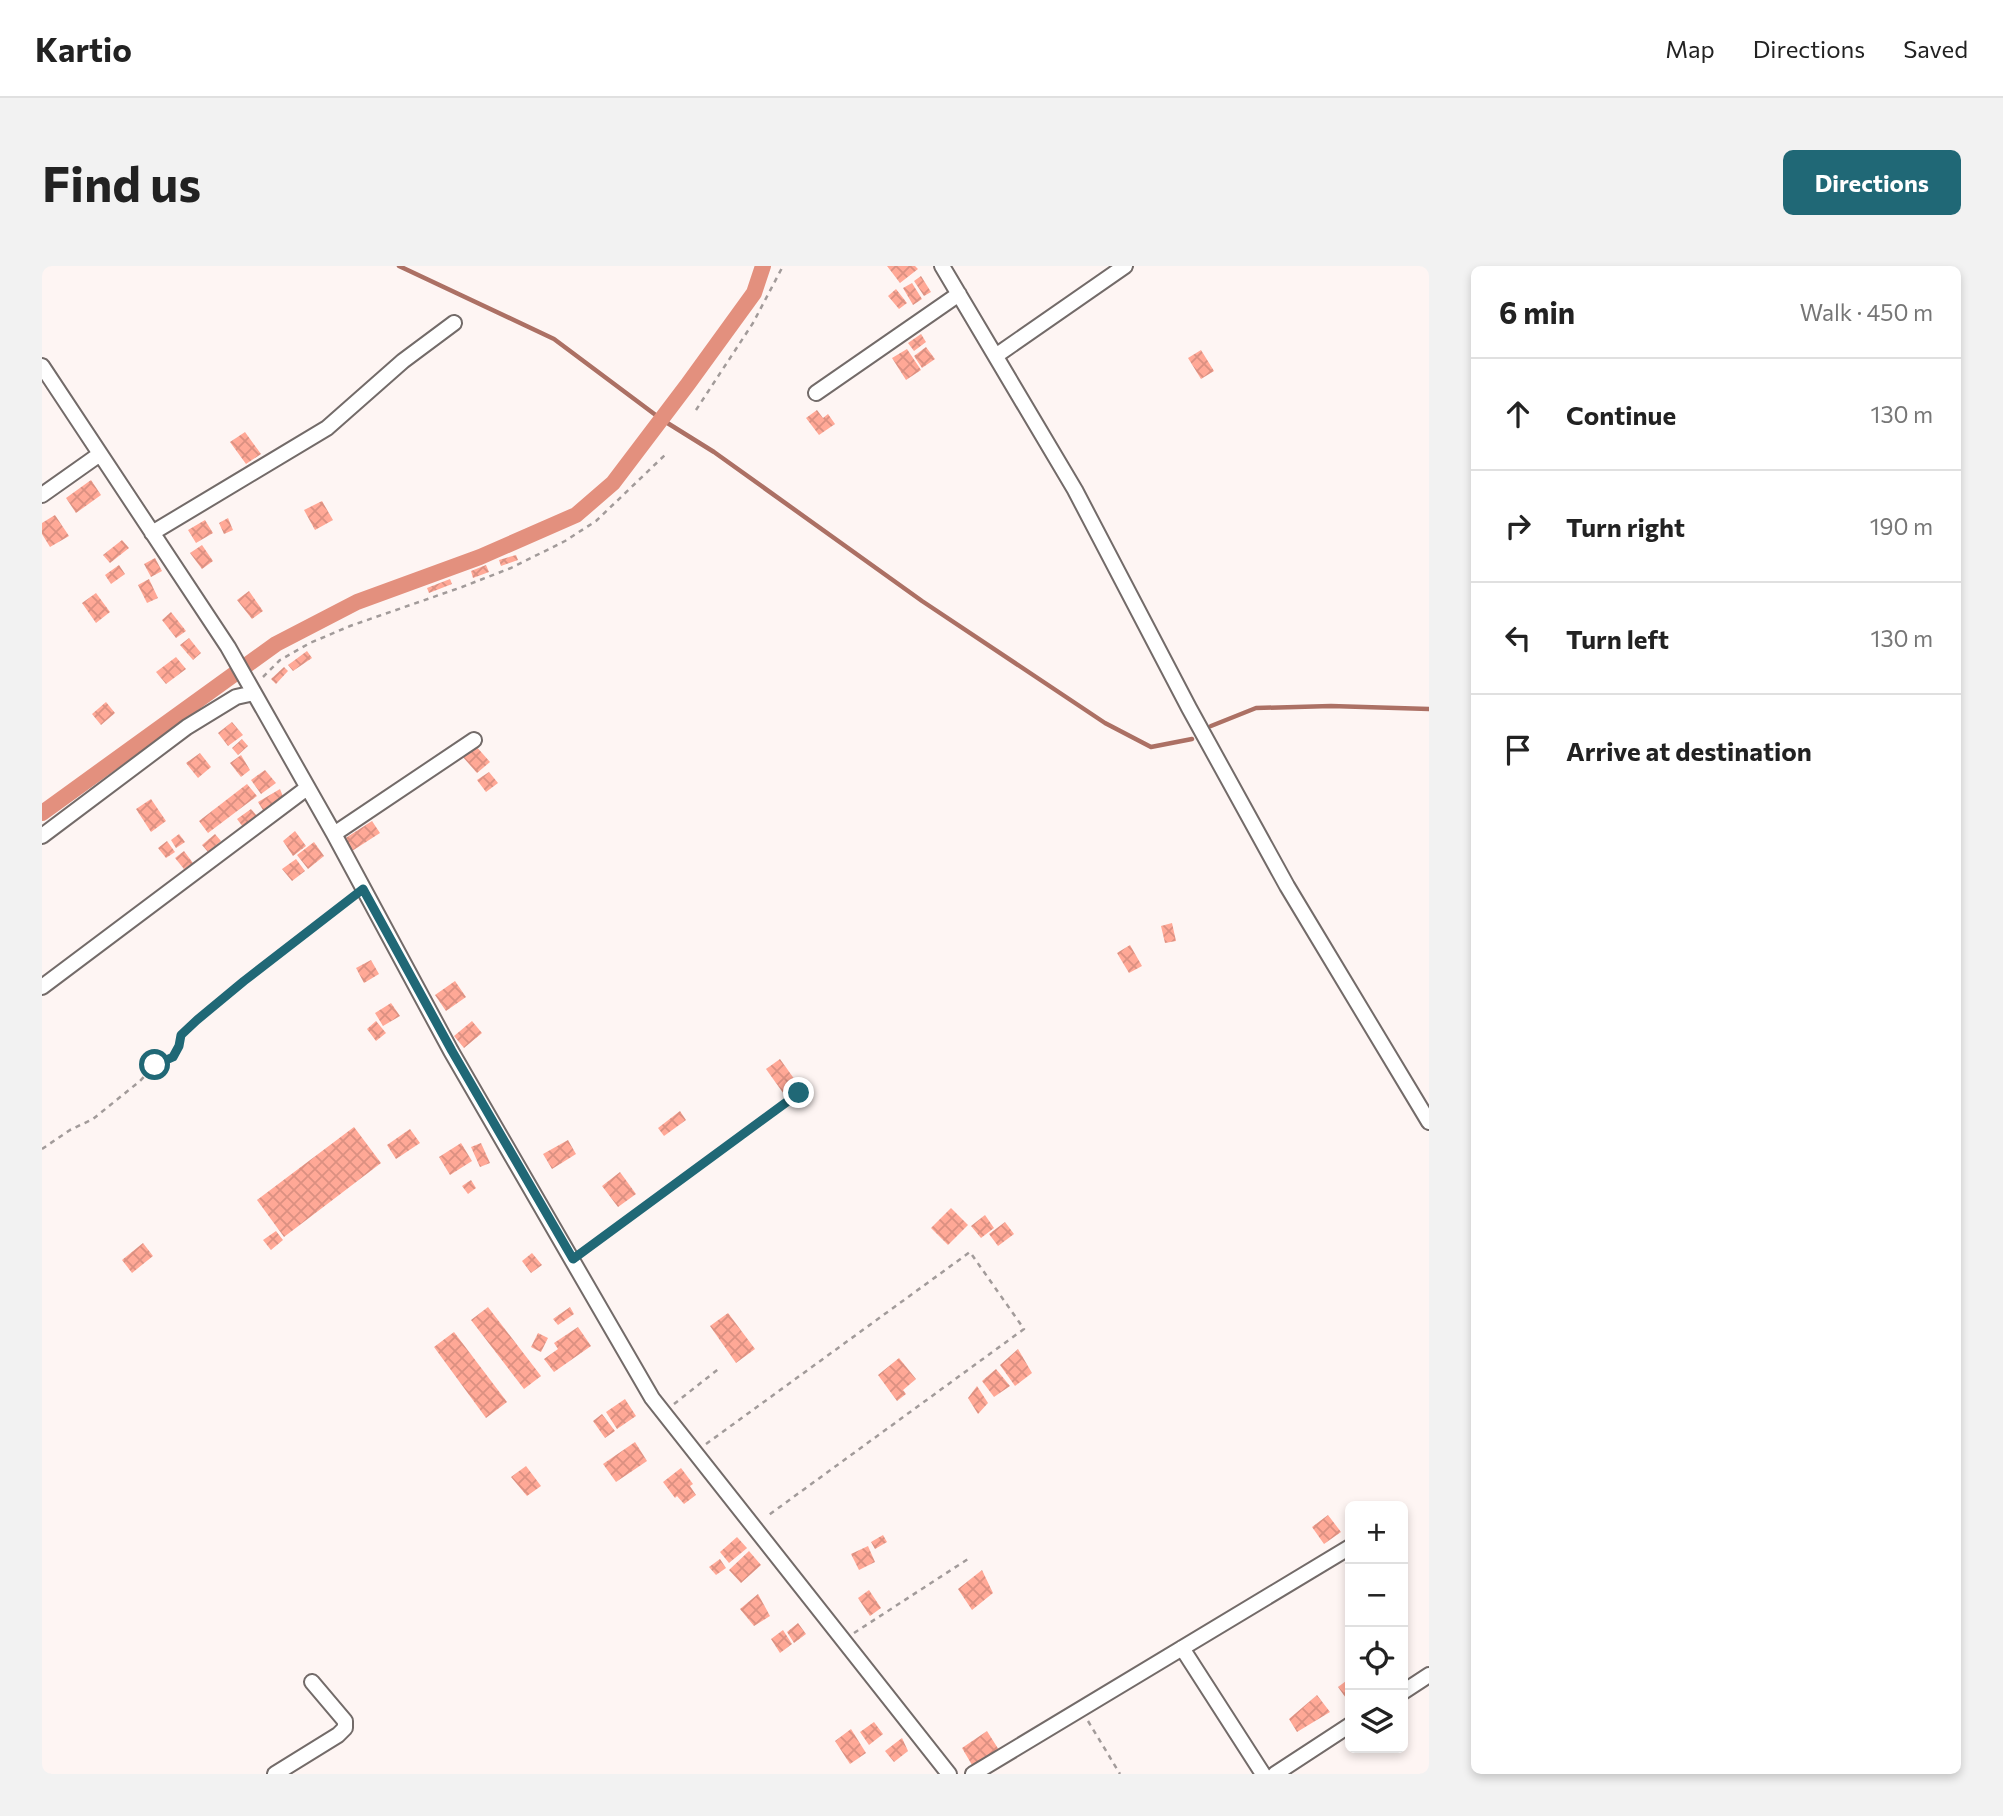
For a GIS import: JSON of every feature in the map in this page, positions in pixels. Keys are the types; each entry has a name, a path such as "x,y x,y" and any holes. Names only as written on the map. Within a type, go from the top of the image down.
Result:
{"street":[{"path":"942,266 1075,490 1189,708 1287,886 1429,1122"},
{"path":"997,355 1125,266"},
{"path":"816,393 960,295"},
{"path":"152,533 327,428 403,361 454,323"},
{"path":"42,366 228,646 452,1051 652,1398 949,1774"},
{"path":"42,495 100,454"},
{"path":"42,836 198,720 252,690"},
{"path":"334,834 474,740"},
{"path":"42,987 307,788"},
{"path":"974,1774 1345,1550"},
{"path":"1182,1648 1262,1774"},
{"path":"1406,1690 1429,1675"},
{"path":"275,1774 345,1728 345,1721 312,1682"},
{"path":"1275,1774 1345,1728"}],"path":[{"path":"696,410 753,323 783,266"},
{"path":"252,690 280,660 310,643 511,568 565,541 596,521 667,453"},
{"path":"42,1149 70,1130 93,1119 155,1065 173,1057 181,1035 197,1020 363,889"},
{"path":"573,1259 799,1093"},
{"path":"695,1452 970,1252 1024,1329 754,1525"},
{"path":"663,1412 721,1367"},
{"path":"844,1639 968,1559"},
{"path":"1081,1709 1119,1774"}],"building":[{"path":"887,266 915,266 918,269 900,283"},
{"path":"921,276 931,292 924,296 914,281"},
{"path":"912,283 922,299 913,305 903,288"},
{"path":"896,289 907,303 899,309 888,296"},
{"path":"921,334 926,342 914,351 908,343"},
{"path":"926,347 935,359 922,368 914,356"},
{"path":"907,349 921,370 906,380 892,358"},
{"path":"1201,350 1214,371 1201,379 1188,358"},
{"path":"817,410 823,418 828,414 835,424 819,435 806,418"},
{"path":"245,432 261,454 246,464 230,442"},
{"path":"91,480 101,495 76,513 66,498"},
{"path":"322,501 333,520 315,530 304,510"},
{"path":"55,515 69,536 50,547 42,534 42,523"},
{"path":"228,518 233,530 224,534 219,523"},
{"path":"205,520 213,533 196,543 188,530"},
{"path":"122,540 129,548 110,563 103,555"},
{"path":"202,545 213,561 202,569 190,553"},
{"path":"516,555 518,560 501,566 499,560"},
{"path":"155,558 162,571 151,577 144,564"},
{"path":"119,565 125,574 111,584 105,575"},
{"path":"486,565 489,572 473,578 471,571"},
{"path":"149,579 158,598 147,603 138,585"},
{"path":"450,579 452,584 429,593 427,588"},
{"path":"249,591 263,611 252,619 237,600"},
{"path":"96,593 110,612 96,623 82,603"},
{"path":"171,612 186,631 176,638 162,620"},
{"path":"189,638 201,653 193,660 180,645"},
{"path":"307,651 312,658 293,671 288,665"},
{"path":"176,657 186,669 166,684 156,672"},
{"path":"284,667 288,671 276,684 271,679"},
{"path":"106,702 115,713 101,725 92,714"},
{"path":"232,722 243,735 228,746 218,733"},
{"path":"242,739 248,746 238,755 232,748"},
{"path":"475,745 490,762 477,773 462,756"},
{"path":"200,753 211,767 198,778 186,763"},
{"path":"241,755 250,770 241,777 230,763"},
{"path":"265,770 276,783 261,794 251,780"},
{"path":"489,772 498,783 486,792 477,780"},
{"path":"247,784 257,796 208,833 199,821"},
{"path":"280,789 284,799 266,815 258,802"},
{"path":"151,799 166,821 151,832 136,809"},
{"path":"251,809 257,816 243,827 237,819"},
{"path":"372,821 380,833 352,851 344,839"},
{"path":"295,831 306,846 293,856 283,841"},
{"path":"179,834 185,842 176,848 171,840"},
{"path":"215,834 221,841 208,852 202,845"},
{"path":"167,841 175,852 166,858 158,848"},
{"path":"314,842 324,856 308,869 297,855"},
{"path":"184,851 193,863 184,869 175,858"},
{"path":"296,859 305,871 292,881 282,869"},
{"path":"1172,923 1176,941 1165,943 1161,926"},
{"path":"1130,945 1142,966 1129,973 1117,953"},
{"path":"371,960 379,974 364,983 356,968"},
{"path":"455,981 466,997 446,1011 435,995"},
{"path":"391,1003 400,1016 383,1026 375,1013"},
{"path":"376,1021 386,1033 376,1041 367,1029"},
{"path":"472,1021 482,1033 464,1048 454,1036"},
{"path":"780,1059 800,1087 786,1097 766,1069"},
{"path":"680,1111 686,1120 664,1136 658,1128"},
{"path":"354,1127 381,1163 284,1237 257,1200"},
{"path":"410,1129 420,1143 396,1159 387,1145"},
{"path":"568,1140 576,1154 552,1169 543,1154"},
{"path":"461,1143 472,1161 450,1175 439,1157"},
{"path":"481,1143 490,1163 480,1167 471,1147"},
{"path":"620,1172 636,1194 618,1207 602,1186"},
{"path":"471,1180 476,1188 468,1194 462,1186"},
{"path":"951,1208 968,1225 948,1245 931,1228"},
{"path":"985,1215 994,1228 981,1238 971,1226"},
{"path":"1005,1222 1014,1234 998,1246 989,1234"},
{"path":"276,1231 283,1240 271,1250 263,1240"},
{"path":"143,1243 153,1256 132,1273 122,1260"},
{"path":"532,1253 542,1265 531,1273 522,1261"},
{"path":"488,1307 541,1376 524,1389 471,1320"},
{"path":"570,1307 574,1314 558,1325 553,1319"},
{"path":"728,1313 755,1349 736,1363 710,1326"},
{"path":"578,1327 591,1346 554,1372 544,1359 558,1349 554,1343"},
{"path":"454,1332 507,1402 486,1418 434,1347"},
{"path":"538,1333 548,1338 541,1352 531,1347"},
{"path":"1018,1349 1032,1373 1015,1386 1000,1365"},
{"path":"899,1358 916,1379 903,1390 906,1394 897,1401 878,1375"},
{"path":"996,1369 1010,1386 994,1397 982,1381"},
{"path":"977,1386 988,1403 978,1414 968,1398"},
{"path":"625,1399 636,1416 617,1429 606,1412"},
{"path":"602,1414 615,1431 605,1438 593,1421"},
{"path":"635,1442 647,1461 616,1482 603,1464"},
{"path":"526,1466 541,1486 527,1496 511,1477"},
{"path":"681,1468 693,1484 690,1486 696,1495 684,1504 677,1496 675,1498 663,1482"},
{"path":"1328,1515 1341,1532 1324,1544 1312,1527"},
{"path":"883,1535 887,1542 875,1549 871,1542"},
{"path":"737,1537 747,1548 729,1563 720,1552"},
{"path":"868,1546 875,1562 859,1570 851,1554"},
{"path":"749,1551 761,1565 741,1583 729,1570"},
{"path":"720,1559 726,1568 716,1575 709,1567"},
{"path":"982,1570 993,1593 972,1610 958,1589"},
{"path":"869,1590 881,1608 870,1616 858,1598"},
{"path":"758,1594 770,1616 754,1626 740,1609"},
{"path":"798,1623 806,1634 794,1643 787,1632"},
{"path":"783,1630 792,1644 780,1653 771,1639"},
{"path":"1345,1682 1345,1697 1338,1687"},
{"path":"1317,1695 1330,1712 1297,1732 1289,1719"},
{"path":"874,1722 883,1734 869,1745 860,1732"},
{"path":"851,1729 866,1753 850,1764 835,1741"},
{"path":"987,1731 999,1750 972,1765 962,1748"},
{"path":"902,1738 908,1751 894,1762 885,1751"}],"waterway":[{"path":"399,266 554,339 661,419 714,452 922,601 1105,723 1151,747 1192,739"},
{"path":"42,813 276,644 357,602 480,557 576,515 613,483 688,384 754,293 763,266"},
{"path":"1211,726 1256,708 1331,706 1429,709"}],"route":[{"path":"155,1065 173,1057 181,1035 197,1020 363,889 452,1051 573,1259 799,1093"}]}
